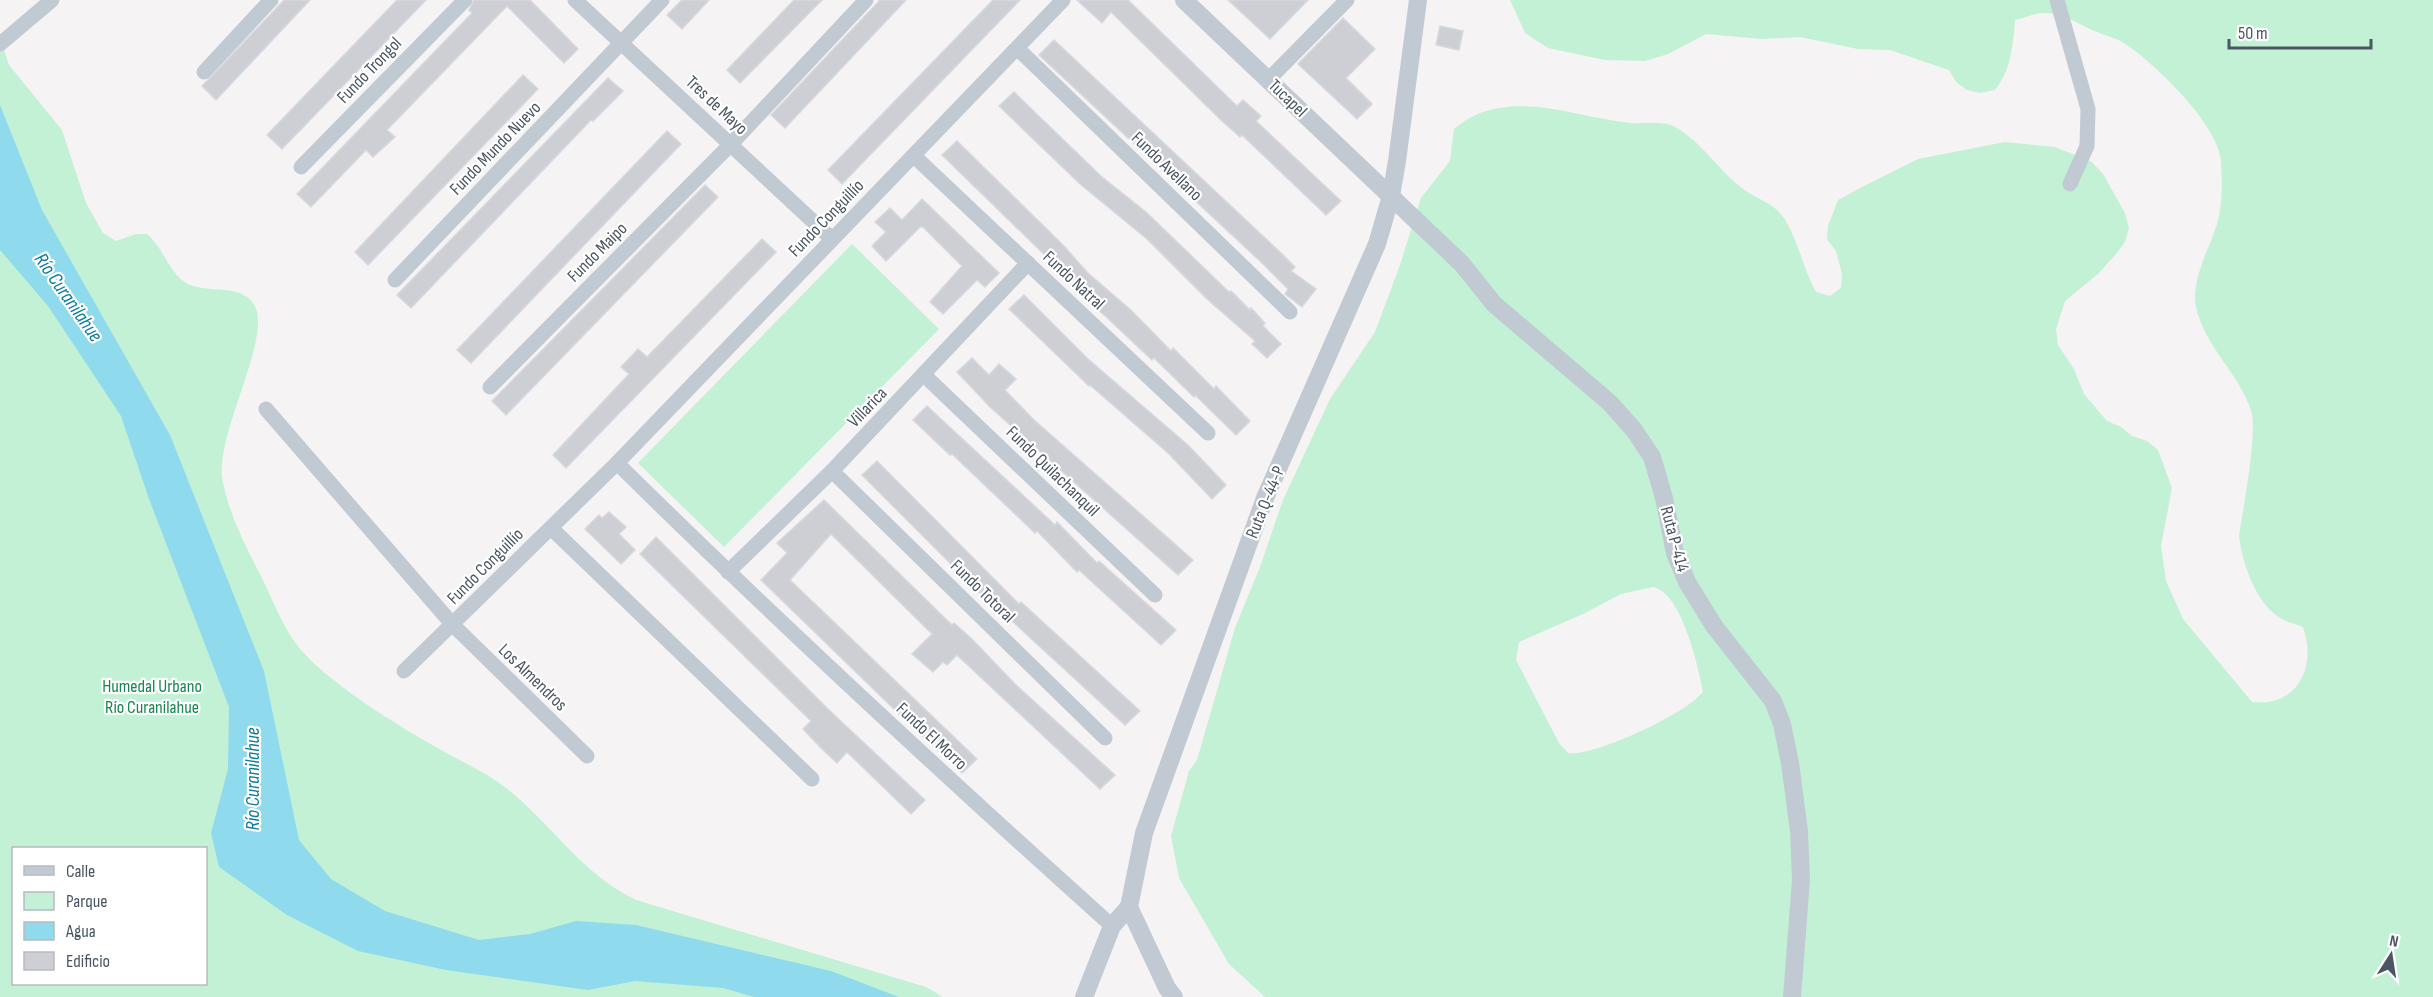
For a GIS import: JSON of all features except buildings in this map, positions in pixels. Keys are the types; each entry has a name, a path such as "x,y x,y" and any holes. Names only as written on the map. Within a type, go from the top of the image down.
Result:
{"street":[{"path":"0,44 52,0"},
{"path":"204,72 271,0"},
{"name":"Fundo Trongol","path":"301,167 465,0"},
{"name":"Tres de Mayo","path":"575,0 832,239"},
{"name":"Fundo Mundo Nuevo","path":"395,280 662,0"},
{"name":"Fundo Maipo","path":"490,387 731,144 866,0"},
{"name":"Fundo Conguillío","path":"404,671 617,463 1063,0"},
{"name":"Tucapel","path":"1184,0 1391,196"},
{"path":"1268,80 1347,0"},
{"name":"Ruta Q-44-P","path":"1129,907 1144,832 1233,582 1278,469 1364,279 1391,196 1418,0"},
{"path":"2057,0 2088,109 2087,146 2070,184"},
{"name":"Fundo Avellano","path":"1018,49 1290,312"},
{"name":"Fundo Natral","path":"914,156 1208,433"},
{"name":"Ruta P-414","path":"1391,196 1462,264 1494,304 1610,403 1634,430 1652,457 1664,498 1675,553 1686,582 1714,626 1773,701 1782,724 1799,831 1801,880 1792,997"},
{"name":"Villarica","path":"728,572 832,471 1028,263"},
{"name":"Fundo Quilachanquil","path":"924,375 1155,596"},
{"name":"Los Almendros","path":"266,409 453,625 587,756"},
{"path":"617,463 728,572"},
{"name":"Fundo Totoral","path":"832,471 1106,738"},
{"path":"551,528 812,780"},
{"name":"Fundo El Morro","path":"728,572 974,802 1112,926"},
{"path":"1084,997 1112,926 1129,907 1167,988 1174,997"}],"green space":[{"path":"1510,0 2433,0 2433,997 1265,997 1229,964 1179,878 1171,836 1189,771 1197,760 1235,628 1260,567 1283,500 1330,399 1375,332 1400,265 1421,198 1450,161 1454,129 1474,116 1495,109 1517,106 1540,107 1608,120 1659,123 1675,127 1702,148 1742,188 1777,210 1789,226 1816,292 1830,296 1841,288 1842,274 1836,251 1827,239 1828,226 1838,200 1864,186 1918,159 2005,142 2055,147 2092,162 2103,174 2125,213 2129,228 2125,242 2116,254 2098,274 2065,301 2056,329 2058,345 2074,369 2084,394 2107,421 2121,427 2132,436 2147,441 2158,450 2172,488 2161,546 2166,581 2183,619 2252,702 2268,702 2281,698 2292,691 2305,670 2307,642 2303,627 2280,618 2269,609 2256,591 2243,557 2239,536 2253,436 2251,410 2238,384 2207,335 2196,307 2198,275 2217,224 2220,209 2221,161 2217,146 2197,112 2150,63 2119,40 2066,18 2046,13 2015,20 2012,48 2005,74 1995,90 1980,93 1967,90 1956,82 1949,70 1890,50 1858,49 1800,37 1762,39 1706,34 1668,54 1645,61 1605,60 1548,48 1525,33","holes":["1653,587 1663,592 1672,602 1687,632 1703,691 1695,700 1680,710 1640,732 1580,753 1568,753 1559,743 1516,660 1519,642 1583,614 1621,594"]},
{"name":"Humedal Urbano Río Curanilahue","path":"0,38 9,65 62,130 86,203 103,233 116,241 136,234 147,234 158,246 171,268 188,284 239,293 253,303 258,318 256,338 226,440 222,463 223,483 239,532 280,616 290,635 314,664 346,690 383,715 506,788 599,877 636,900 926,987 943,997 0,997"},
{"path":"852,244 939,329 724,547 638,463"}],"water":[{"name":"Río Curanilahue","path":"0,105 42,210 170,435 264,671 299,840 331,879 385,911 479,940 530,934 576,921 636,925 831,971 899,997 754,997 723,988 635,981 588,990 446,970 358,951 287,915 219,867 211,833 228,769 229,707 149,499 121,416 48,306 0,250"}]}
